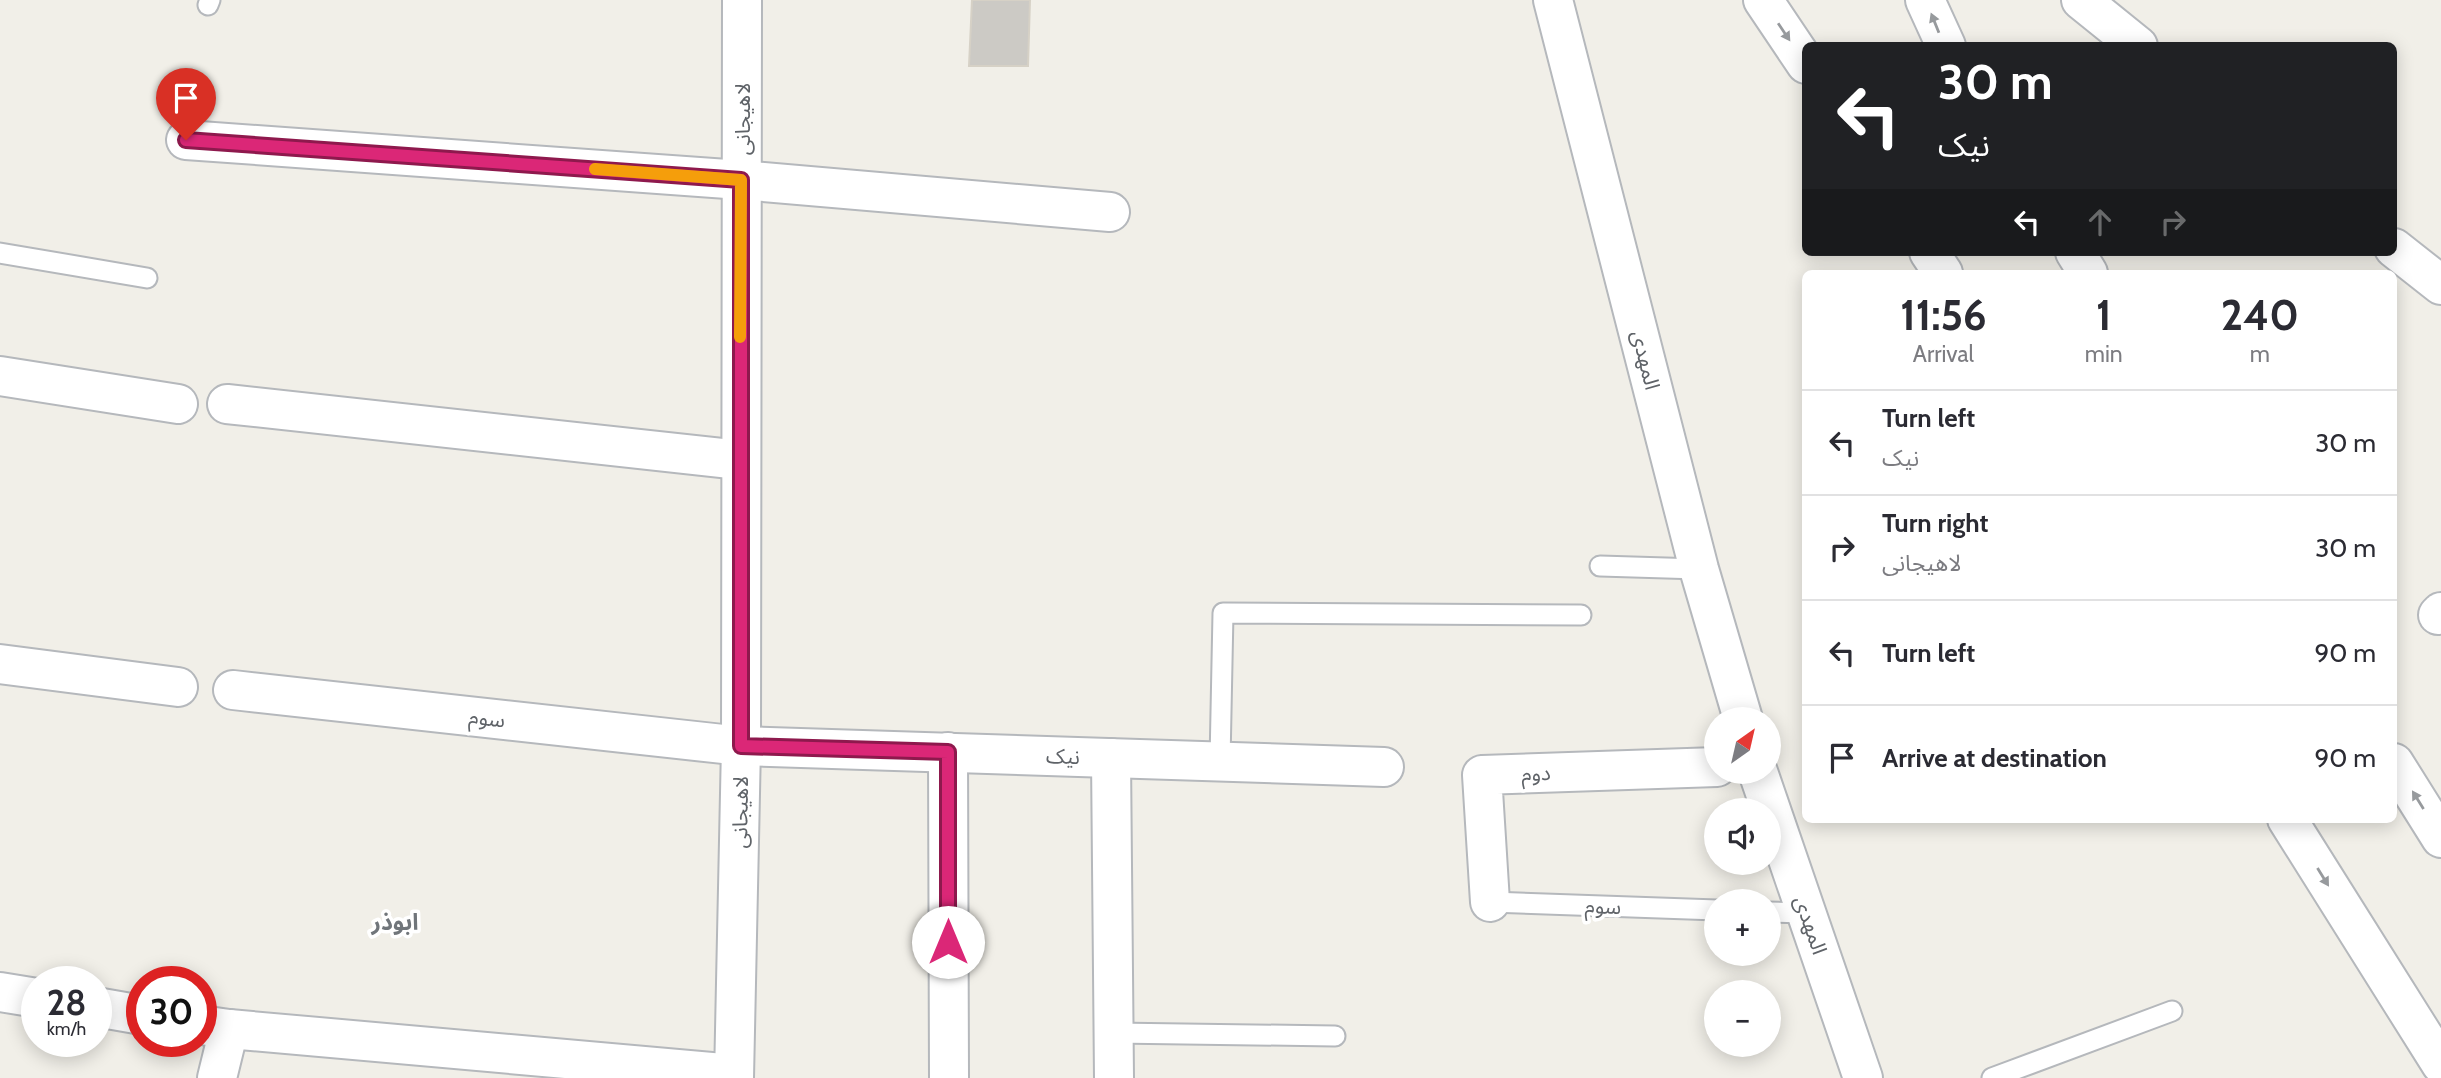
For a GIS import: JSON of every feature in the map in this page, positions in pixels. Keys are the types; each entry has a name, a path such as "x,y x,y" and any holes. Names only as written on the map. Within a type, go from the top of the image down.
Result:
{"street":[{"name":"لاهیجانی","path":"734,1076 741,746 742,0"},
{"name":"المهدی","path":"1553,0 1699,569 1739,707"},
{"path":"1762,0 1802,58"},
{"path":"1925,0 1944,42"},
{"path":"2081,0 2133,42"},
{"path":"186,140 741,180 1110,212"},
{"path":"2397,250 2441,285"},
{"path":"0,376 178,404"},
{"path":"227,404 740,460"},
{"path":"0,664 178,687"},
{"name":"سوم","path":"233,690 741,746"},
{"name":"نیک","path":"741,746 1384,767"},
{"path":"948,752 949,1078"},
{"path":"1111,758 1114,1078"},
{"name":"دوم","path":"1490,902 1482,775 1704,767"},
{"path":"2397,768 2441,838"},
{"name":"المهدی","path":"1762,784 1863,1078"},
{"path":"2290,823 2441,1064"},
{"path":"0,992 21,995"},
{"path":"217,1027 734,1076"},
{"path":"216,1057 217,1078"}],"lane":[{"path":"0,253 147,278"},
{"path":"1600,566 1699,569"},
{"path":"1220,761 1223,613 1581,615"},
{"name":"سوم","path":"1490,902 1704,910"},
{"path":"1781,912 1807,913"},
{"path":"1992,1078 2172,1011"},
{"path":"1114,1033 1335,1036"}],"building":[{"path":"972,0 1030,0 1028,66 969,66"}],"slow traffic":[{"path":"595,169 741,180 740,337"}],"district":[{"name":"ابوذر","path":"395,922"}],"route":[{"path":"186,140 741,180 741,746 948,752 948,942"}]}
